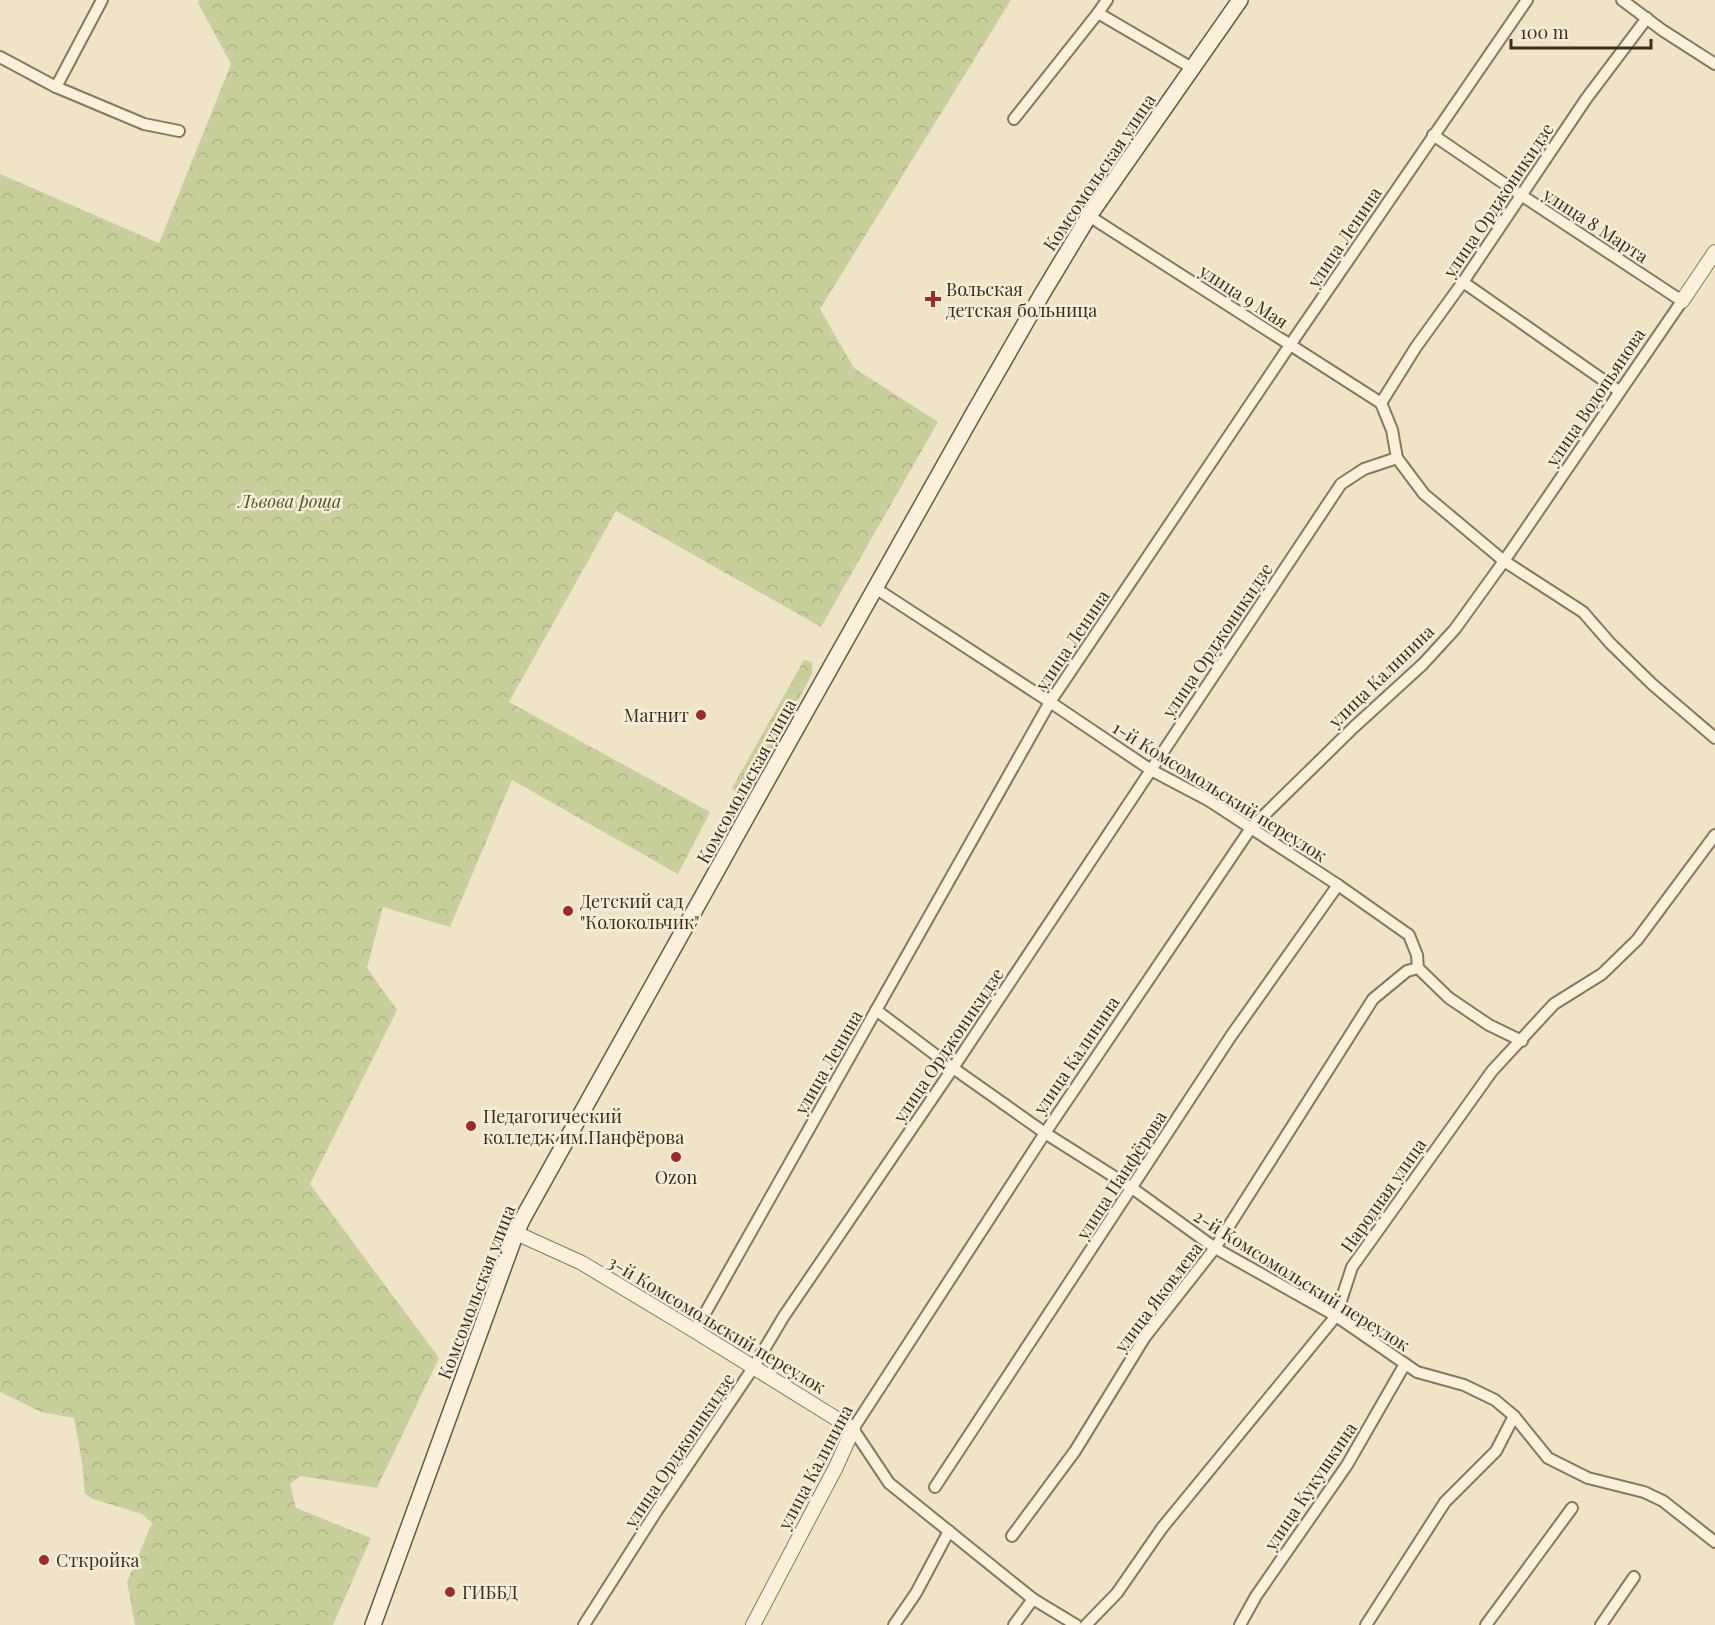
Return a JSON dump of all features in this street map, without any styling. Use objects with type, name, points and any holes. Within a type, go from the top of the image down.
[{"type":"main road","name":"Комсомольская улица","points":[[373,1625],[516,1233],[978,405],[1089,216],[1240,0]]},
{"type":"street","points":[[56,87],[102,0]]},
{"type":"street","points":[[1014,119],[1107,0]]},
{"type":"street","name":"улица Ленина","points":[[695,1331],[1050,702],[1290,345],[1527,0]]},
{"type":"street","points":[[1622,0],[1662,30],[1715,64]]},
{"type":"street","points":[[1098,13],[1192,68]]},
{"type":"street","name":"улица Орджоникидзе","points":[[1381,403],[1416,347],[1587,99],[1647,18]]},
{"type":"street","points":[[0,57],[56,87],[144,124],[179,131]]},
{"type":"street","name":"улица 8 Марта","points":[[1433,135],[1682,301]]},
{"type":"street","name":"улица 9 Мая","points":[[1089,216],[1381,403]]},
{"type":"street","name":"улица Водопьянова","points":[[1504,561],[1715,252]]},
{"type":"street","points":[[1463,282],[1620,391]]},
{"type":"street","points":[[1381,403],[1392,430],[1397,458],[1424,494],[1504,561],[1582,612],[1652,684],[1715,738]]},
{"type":"street","name":"улица Орджоникидзе","points":[[584,1625],[656,1512],[753,1368],[784,1316],[1341,484],[1364,469],[1397,458]]},
{"type":"street","name":"улица Калинина","points":[[753,1625],[836,1467],[853,1429],[1045,1133],[1251,828],[1354,727],[1423,664],[1455,629],[1504,561]]},
{"type":"street","name":"1-й Комсомольский переулок","points":[[875,588],[1151,770],[1208,800],[1338,885],[1409,935],[1417,955],[1418,968]]},
{"type":"street","name":"Народная улица","points":[[1086,1625],[1117,1593],[1162,1528],[1336,1316],[1352,1267],[1492,1071],[1554,1004],[1602,974],[1637,940],[1715,835]]},
{"type":"street","name":"улица Панфёрова","points":[[935,1487],[1232,1036],[1338,885]]},
{"type":"street","points":[[1418,968],[1457,1003],[1489,1025],[1522,1041]]},
{"type":"street","name":"улица Яковлева","points":[[1012,1536],[1075,1451],[1145,1336],[1215,1248],[1373,999],[1407,971],[1418,968]]},
{"type":"street","name":"2-й Комсомольский переулок","points":[[876,1011],[952,1068],[1045,1133],[1132,1188],[1215,1248],[1336,1316],[1417,1372],[1464,1385],[1495,1400],[1514,1416],[1548,1458],[1588,1478],[1644,1492],[1663,1501],[1715,1542]]},
{"type":"street","name":"3-й Комсомольский переулок","points":[[516,1233],[582,1263],[853,1429],[889,1483],[1033,1599],[1076,1625]]},
{"type":"street","name":"улица Кукушкина","points":[[1240,1625],[1262,1587],[1347,1465],[1405,1364]]},
{"type":"street","points":[[1365,1625],[1444,1502],[1496,1451],[1514,1416]]},
{"type":"street","points":[[1486,1625],[1572,1508]]},
{"type":"street","points":[[894,1625],[916,1593],[949,1531]]},
{"type":"street","points":[[1601,1625],[1634,1577]]},
{"type":"street","points":[[1014,1625],[1033,1599]]},
{"type":"green space","name":"Львова роща","points":[[199,0],[1011,0],[820,309],[854,368],[938,422],[821,627],[616,511],[509,702],[710,812],[678,874],[512,780],[450,927],[383,907],[367,968],[397,1010],[310,1184],[439,1358],[377,1488],[300,1476],[290,1484],[296,1508],[371,1538],[333,1625],[135,1625],[127,1582],[152,1523],[142,1514],[93,1499],[85,1494],[74,1418],[41,1412],[0,1392],[0,174],[159,243],[231,64],[198,3]]},
{"type":"green space","points":[[804,660],[812,662],[812,674],[748,795],[738,795],[732,788]]},
{"type":"place","name":"Вольская детская больница","points":[[933,299]]},
{"type":"place","name":"Магнит","points":[[701,715]]},
{"type":"place","name":"Детский сад \"Колокольчик\"","points":[[568,911]]},
{"type":"place","name":"Педагогический колледж им.Панфёрова","points":[[471,1126]]},
{"type":"place","name":"Ozon","points":[[676,1157]]},
{"type":"place","name":"Сткройка","points":[[44,1560]]},
{"type":"place","name":"ГИББД","points":[[450,1592]]}]
